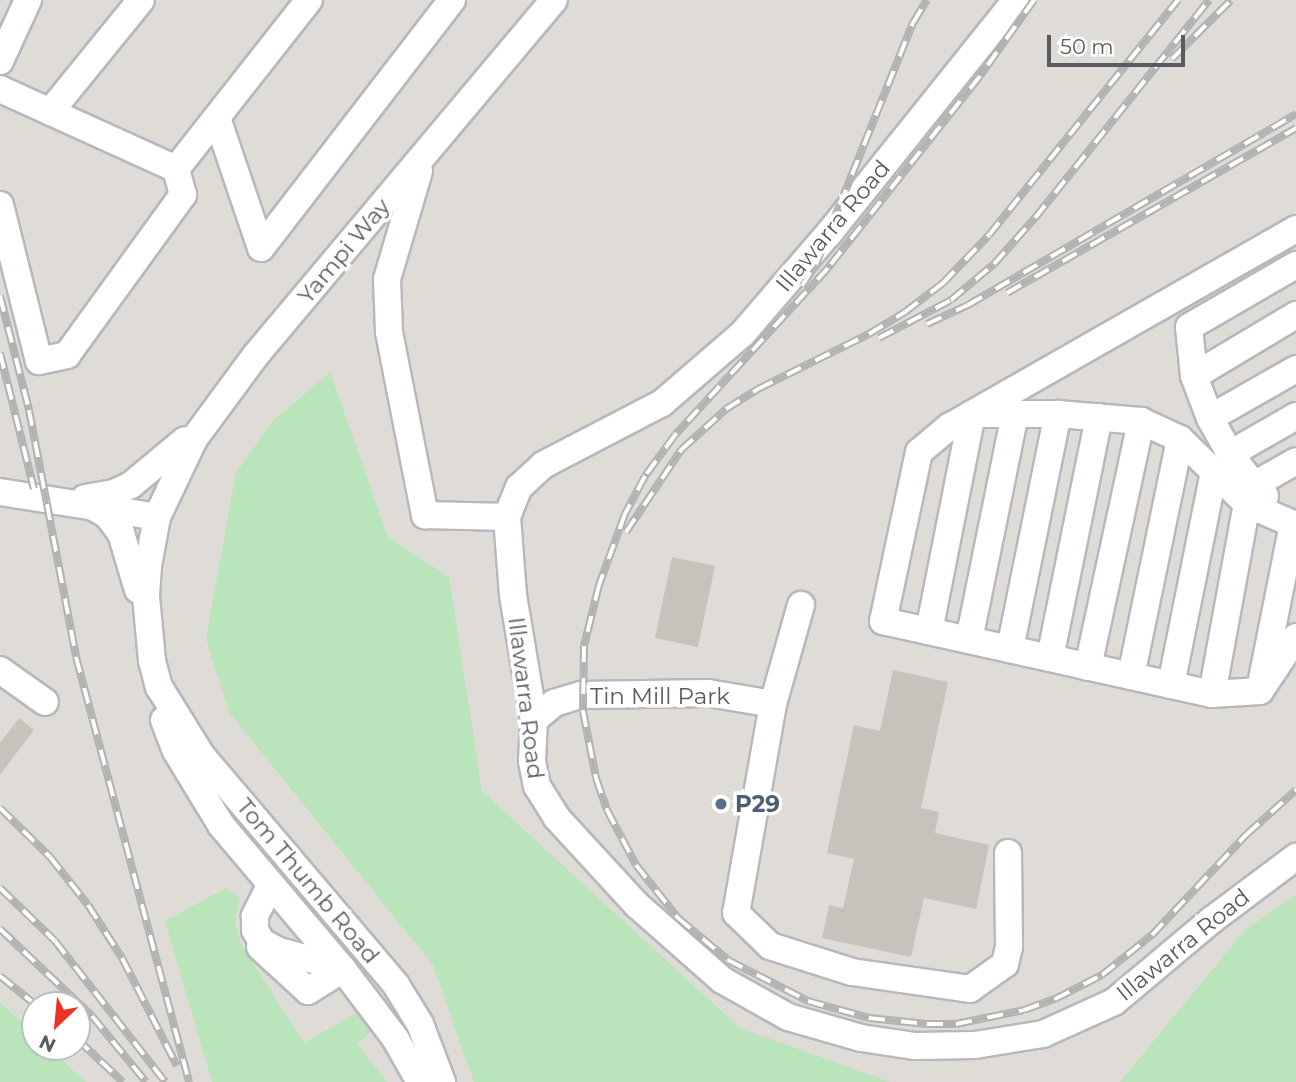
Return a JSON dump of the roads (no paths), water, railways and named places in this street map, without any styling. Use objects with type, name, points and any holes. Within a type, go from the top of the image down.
[{"type":"street","points":[[0,61],[27,0]]},
{"type":"street","points":[[50,112],[141,0]]},
{"type":"street","points":[[176,169],[309,0]]},
{"type":"street","points":[[217,118],[261,248],[452,0]]},
{"type":"street","name":"Yampi Way","points":[[157,517],[182,459],[256,355],[555,0]]},
{"type":"street","name":"Illawarra Road","points":[[1016,0],[829,233],[742,334],[662,403],[543,465],[519,487],[507,517],[513,595],[534,720],[532,761],[540,794],[636,905],[722,980],[754,1001],[788,1017],[861,1038],[915,1046],[975,1045],[1043,1034],[1114,1002],[1213,919],[1296,857]]},
{"type":"street","points":[[0,89],[176,169]]},
{"type":"street","points":[[422,159],[387,279],[389,332],[425,515],[507,517]]},
{"type":"street","points":[[0,205],[39,361],[67,355],[183,195],[176,169]]},
{"type":"street","points":[[1260,691],[1212,694],[883,621],[919,452],[950,426],[1296,229]]},
{"type":"street","points":[[1189,327],[1296,265]]},
{"type":"street","points":[[1171,685],[1222,463],[1210,418],[1194,376],[1189,292]]},
{"type":"street","points":[[1194,376],[1296,315]]},
{"type":"street","points":[[1210,418],[1296,369]]},
{"type":"street","points":[[972,414],[1058,414],[1141,421],[1222,463],[1251,495],[1295,524],[1260,691]]},
{"type":"street","points":[[929,631],[972,414]]},
{"type":"street","points":[[969,640],[1015,414]]},
{"type":"street","points":[[1010,649],[1058,414]]},
{"type":"street","points":[[1222,463],[1296,416]]},
{"type":"street","points":[[1050,658],[1099,417]]},
{"type":"street","points":[[78,502],[114,493],[131,485],[208,419]]},
{"type":"street","points":[[1088,667],[1141,421]]},
{"type":"street","points":[[1131,676],[1180,439]]},
{"type":"street","points":[[1212,694],[1251,495],[1296,461]]},
{"type":"street","points":[[0,492],[78,502],[157,517]]},
{"type":"street","points":[[78,502],[107,515],[121,533],[132,562],[148,629]]},
{"type":"street","name":"Tom Thumb Road","points":[[157,517],[146,582],[148,629],[166,726],[181,761],[220,825],[342,969],[395,1038],[420,1082]]},
{"type":"street","points":[[801,604],[774,704],[736,913],[770,946],[852,972],[970,989],[1005,964],[1009,947],[1008,853]]},
{"type":"street","points":[[1260,691],[1296,637]]},
{"type":"street","points":[[0,670],[45,702]]},
{"type":"street","name":"Tom Thumb Road","points":[[159,687],[202,756],[358,940],[409,1005],[428,1042],[442,1082]]},
{"type":"street","name":"Tin Mill Park","points":[[534,720],[554,703],[581,695],[708,693],[774,704]]},
{"type":"street","points":[[342,969],[272,949],[262,942],[254,924],[260,901],[270,886],[287,887],[308,898],[358,940]]},
{"type":"railway","points":[[802,286],[816,264],[913,23],[927,0]]},
{"type":"railway","points":[[1034,0],[980,76],[828,268],[675,435],[645,476],[625,514],[599,585],[584,646],[583,711],[596,778],[607,810],[636,865],[678,918],[728,960],[808,1001],[869,1018],[927,1024],[956,1024],[1024,1010],[1055,999],[1102,975],[1152,935],[1247,834],[1296,790]]},
{"type":"railway","points":[[626,532],[681,450],[726,409],[758,389],[869,334],[905,312],[943,283],[989,235],[1178,0]]},
{"type":"railway","points":[[879,338],[951,300],[994,264],[1035,218],[1209,0]]},
{"type":"railway","points":[[1172,59],[1231,0]]},
{"type":"railway","points":[[927,324],[968,305],[1296,114]]},
{"type":"railway","points":[[1007,293],[1296,128]]},
{"type":"railway","points":[[0,296],[29,410],[76,657],[189,1082]]},
{"type":"railway","points":[[0,353],[34,489]]},
{"type":"railway","points":[[0,808],[50,857],[88,905],[122,958],[177,1066]]},
{"type":"railway","points":[[0,888],[55,941],[165,1082]]},
{"type":"railway","points":[[0,929],[92,1016],[146,1082]]},
{"type":"railway","points":[[0,976],[21,993]]},
{"type":"railway","points":[[91,1052],[123,1082]]},
{"type":"place","name":"P29","points":[[721,804]]}]
